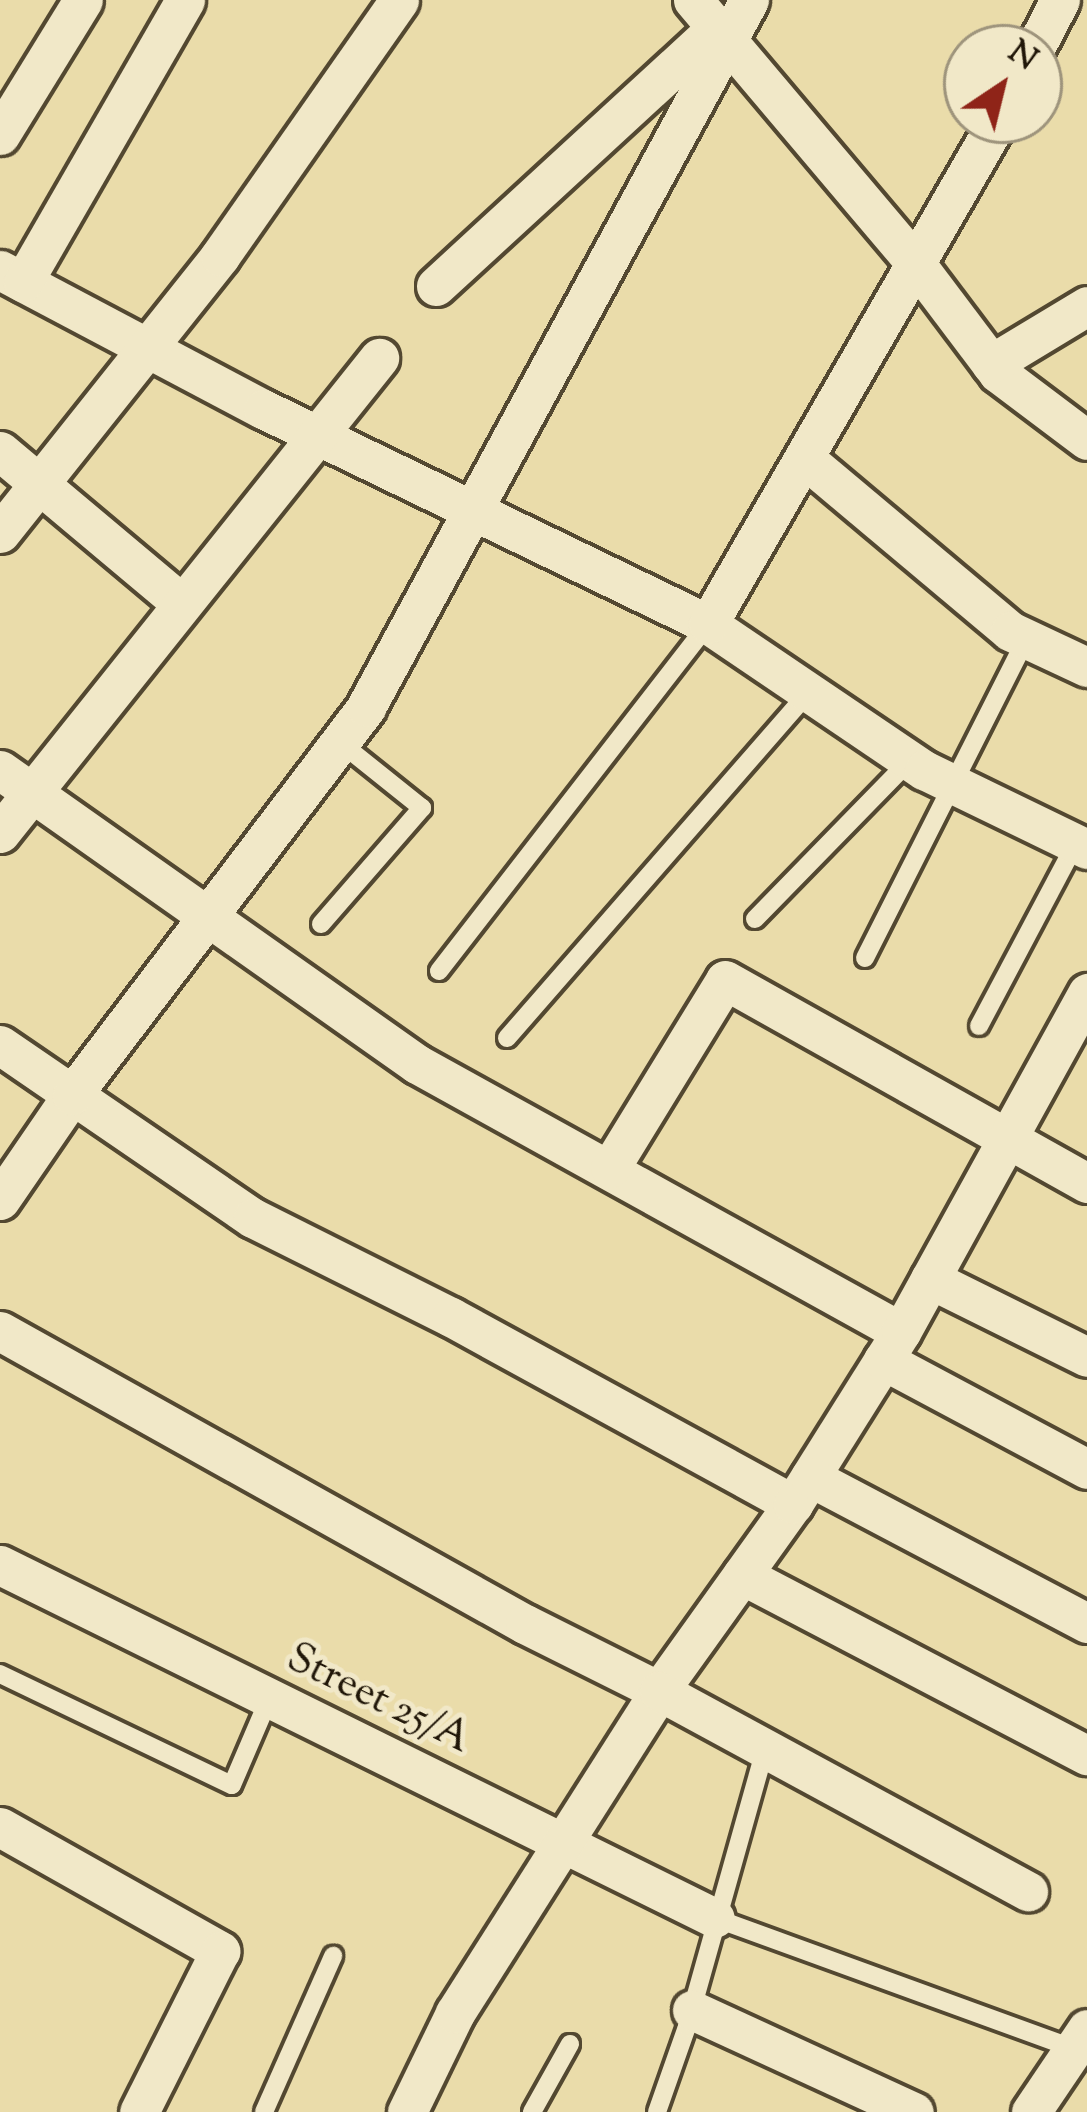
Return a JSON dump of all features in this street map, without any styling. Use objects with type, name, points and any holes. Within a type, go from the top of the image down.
[{"type":"street","points":[[0,135],[83,0]]},
{"type":"street","points":[[185,0],[12,276],[314,434],[708,624],[910,760],[1082,846]]},
{"type":"street","points":[[0,533],[220,256],[399,0]]},
{"type":"street","points":[[436,286],[711,23],[749,0]]},
{"type":"street","points":[[711,23],[916,264],[991,364],[1087,440]]},
{"type":"street","points":[[5,1181],[341,743],[474,511],[711,23]]},
{"type":"street","points":[[708,624],[984,144]]},
{"type":"street","points":[[991,364],[1087,306]]},
{"type":"street","points":[[0,833],[15,782],[181,604],[379,358]]},
{"type":"street","points":[[0,451],[181,604]]},
{"type":"street","points":[[804,458],[1026,639],[1087,667]]},
{"type":"street","points":[[15,782],[417,1064],[610,1168],[1087,1469]]},
{"type":"street","points":[[610,1168],[724,980],[1087,1183]]},
{"type":"street","points":[[407,2112],[455,2013],[658,1691],[801,1491],[892,1346],[1087,993]]},
{"type":"street","points":[[0,1045],[253,1218],[801,1491],[1087,1623]]},
{"type":"street","points":[[930,1279],[1087,1357]]},
{"type":"street","points":[[0,1330],[525,1624],[1028,1891]]},
{"type":"street","name":"Street 25/A","points":[[0,1565],[715,1918]]},
{"type":"street","points":[[742,1575],[1087,1755]]},
{"type":"street","points":[[0,1827],[220,1951],[139,2112]]},
{"type":"street","points":[[692,2010],[914,2112]]},
{"type":"street","points":[[1031,2112],[1083,2045]]},
{"type":"lane","points":[[439,971],[708,624]]},
{"type":"lane","points":[[865,958],[1026,639]]},
{"type":"lane","points":[[506,1038],[808,692]]},
{"type":"lane","points":[[321,923],[422,808],[341,743]]},
{"type":"lane","points":[[755,919],[910,760]]},
{"type":"lane","points":[[979,1026],[1082,846]]},
{"type":"lane","points":[[0,1674],[232,1785],[268,1701]]},
{"type":"lane","points":[[657,2112],[692,2010],[765,1749]]},
{"type":"lane","points":[[715,1918],[1083,2045]]},
{"type":"lane","points":[[264,2112],[333,1956]]},
{"type":"lane","points":[[532,2112],[571,2044]]}]
